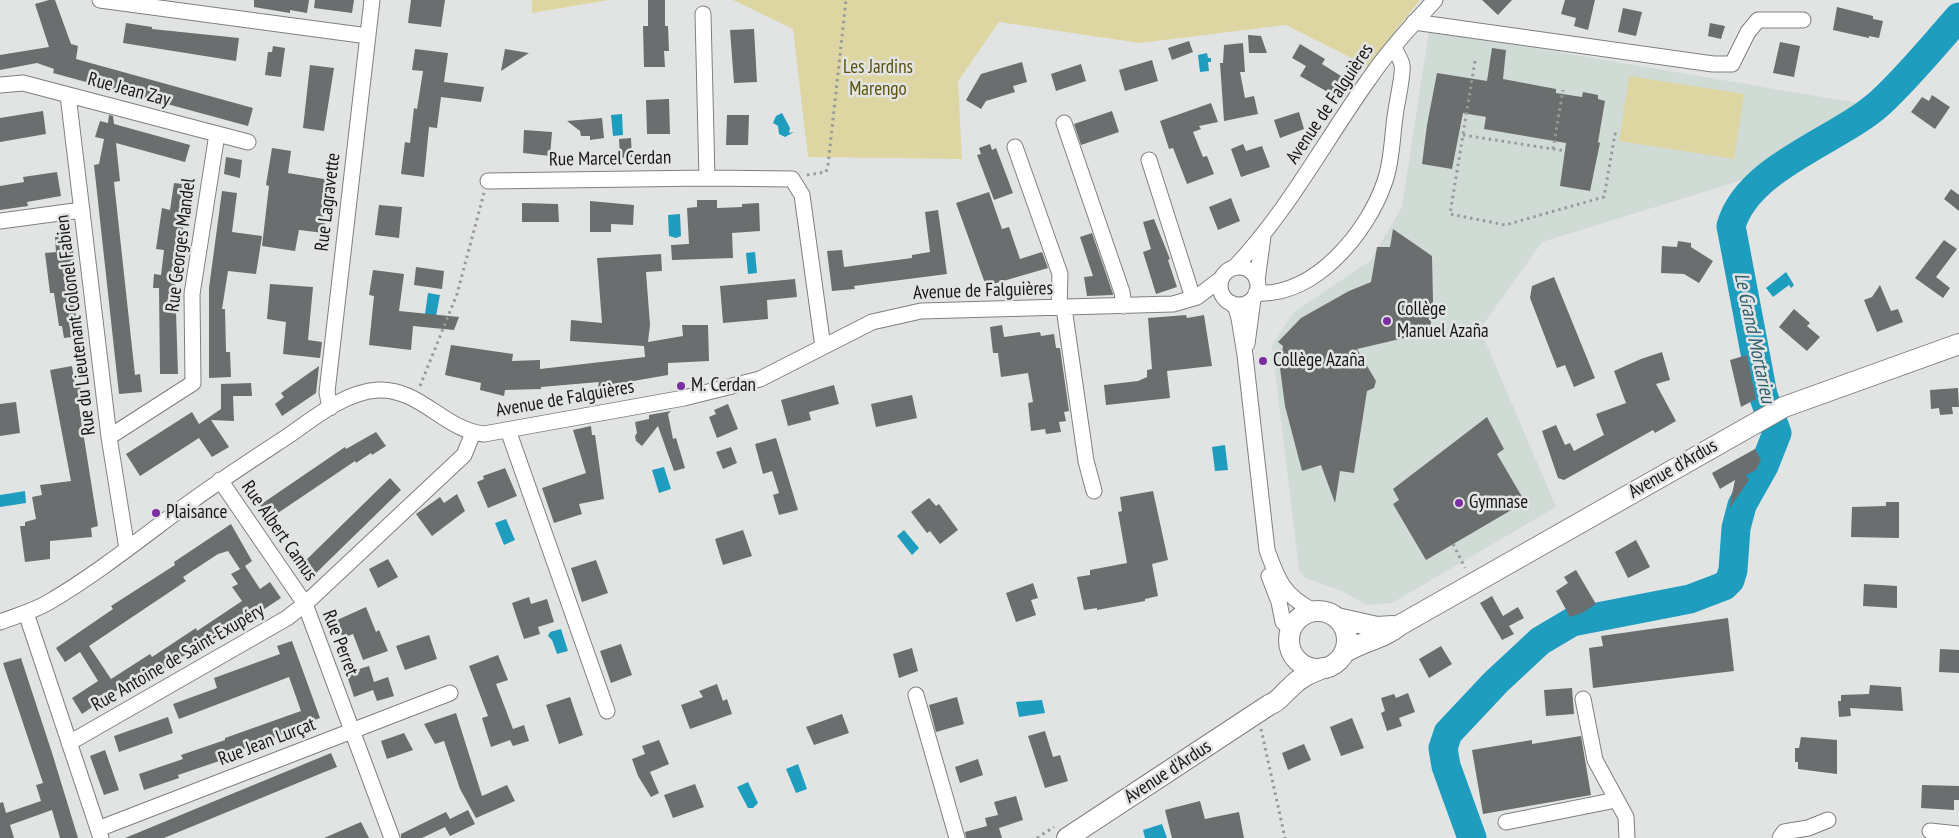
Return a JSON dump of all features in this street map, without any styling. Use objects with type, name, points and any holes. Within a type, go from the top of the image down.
[{"type":"main road","name":"Avenue d'Ardus","points":[[1344,653],[1366,640],[1390,633],[1400,625],[1784,407],[1959,344]]},
{"type":"main road","points":[[1314,611],[1324,612],[1337,618],[1346,634],[1344,653],[1339,660],[1323,668],[1306,666],[1299,661],[1291,638],[1300,617],[1314,611]]},
{"type":"main road","name":"Avenue d'Ardus","points":[[1337,618],[1377,627],[1400,625]]},
{"type":"main road","name":"Avenue d'Ardus","points":[[1269,705],[1272,696],[1284,681],[1291,638]]},
{"type":"main road","name":"Avenue d'Ardus","points":[[1067,838],[1269,705],[1278,702],[1289,688],[1304,676],[1323,668]]},
{"type":"street","points":[[100,0],[368,36]]},
{"type":"street","name":"Rue Lagravette","points":[[330,408],[327,392],[372,0]]},
{"type":"street","name":"Avenue de Falguières","points":[[1234,268],[1264,234],[1316,162],[1370,78],[1414,22],[1435,0]]},
{"type":"street","points":[[703,14],[707,178]]},
{"type":"street","points":[[1414,22],[1713,64],[1732,64],[1748,32],[1758,20],[1803,20]]},
{"type":"street","points":[[1256,291],[1269,294],[1284,290],[1315,275],[1347,248],[1374,208],[1386,179],[1402,65],[1394,48]]},
{"type":"street","name":"Rue Jean Zay","points":[[0,85],[23,82],[248,142]]},
{"type":"street","name":"Rue du Lieutenant Colonel Fabien","points":[[68,95],[109,437],[126,549]]},
{"type":"street","points":[[1064,123],[1122,292],[1124,306]]},
{"type":"street","name":"Rue Georges Mandel","points":[[109,437],[193,383],[192,294],[217,134]]},
{"type":"street","points":[[1015,147],[1060,274],[1061,308],[1086,461],[1094,491]]},
{"type":"street","points":[[1149,160],[1195,298]]},
{"type":"street","name":"Rue Marcel Cerdan","points":[[488,181],[707,178],[792,180]]},
{"type":"street","points":[[792,180],[802,195],[823,347]]},
{"type":"street","points":[[0,221],[82,210]]},
{"type":"street","name":"Avenue de Falguières","points":[[1245,355],[1264,234]]},
{"type":"street","points":[[1256,291],[1251,271],[1240,267],[1234,268],[1222,278],[1221,289],[1228,301],[1236,308],[1239,318],[1268,550],[1277,578],[1289,596],[1314,611]]},
{"type":"street","name":"Avenue de Falguières","points":[[0,622],[26,613],[48,602],[126,549],[220,480],[330,408],[363,392],[398,391],[415,399],[456,426],[473,433],[484,434],[684,398],[729,387],[760,378],[872,322],[921,311],[1174,304],[1195,298],[1222,278]]},
{"type":"street","points":[[1228,301],[1242,305],[1256,291]]},
{"type":"street","name":"Avenue de Falguières","points":[[1195,298],[1228,301]]},
{"type":"street","points":[[508,430],[607,711]]},
{"type":"street","name":"Rue Perret","points":[[392,838],[304,604],[464,455],[473,433]]},
{"type":"street","name":"Rue Albert Camus","points":[[220,480],[304,604]]},
{"type":"street","points":[[1268,550],[1266,561],[1270,585],[1279,602],[1283,622],[1291,638]]},
{"type":"street","name":"Rue Antoine de Saint-Exupéry","points":[[69,743],[287,618],[304,604]]},
{"type":"street","points":[[26,613],[99,834]]},
{"type":"street","name":"Rue Jean Lurçat","points":[[99,834],[450,693]]},
{"type":"street","points":[[916,695],[957,838]]},
{"type":"street","points":[[1583,699],[1595,760],[1626,817],[1627,838]]},
{"type":"street","points":[[1506,822],[1616,800]]},
{"type":"street","points":[[1780,838],[1784,832],[1808,828],[1828,820]]},
{"type":"street","points":[[1930,832],[1959,834]]},
{"type":"path","points":[[792,180],[826,172],[846,0]]},
{"type":"path","points":[[1475,61],[1450,214],[1505,225],[1604,197],[1615,134],[1620,135]]},
{"type":"path","points":[[1553,150],[1562,90]]},
{"type":"path","points":[[1463,136],[1566,152]]},
{"type":"path","points":[[415,399],[457,294],[488,181]]},
{"type":"path","points":[[1453,544],[1465,568]]},
{"type":"path","points":[[1261,728],[1286,838]]},
{"type":"shaded area","name":"Collège Manuel Azaña","points":[[1429,30],[1863,104],[1794,150],[1736,182],[1542,242],[1480,329],[1556,507],[1392,603],[1367,605],[1342,591],[1305,578],[1299,570],[1272,345],[1294,312],[1370,261],[1402,207]]},
{"type":"green space","points":[[532,0],[609,0],[532,13]]},
{"type":"green space","name":"Les Jardins Marengo","points":[[733,0],[1420,0],[1367,66],[1286,25],[1140,43],[999,22],[958,81],[962,159],[808,157],[793,29]]},
{"type":"green space","points":[[1629,76],[1744,94],[1734,159],[1619,141]]},
{"type":"water","points":[[1207,53],[1208,58],[1211,58],[1211,62],[1208,62],[1209,71],[1200,72],[1198,55]]},
{"type":"water","points":[[782,113],[790,128],[789,133],[794,132],[785,137],[779,134],[778,126],[773,123],[776,116]]},
{"type":"water","points":[[622,114],[623,135],[613,136],[611,115]]},
{"type":"water","points":[[680,214],[681,236],[676,238],[669,236],[668,215]]},
{"type":"water","points":[[755,252],[757,273],[748,274],[746,253]]},
{"type":"water","points":[[1786,272],[1794,285],[1791,288],[1789,285],[1773,297],[1766,288]]},
{"type":"water","points":[[428,293],[440,295],[436,316],[425,314]]},
{"type":"water","points":[[1225,445],[1228,470],[1215,471],[1212,447]]},
{"type":"water","points":[[664,467],[671,489],[659,493],[652,470]]},
{"type":"water","points":[[25,491],[26,503],[0,507],[0,495]]},
{"type":"water","points":[[506,519],[515,540],[504,545],[495,523]]},
{"type":"water","points":[[904,530],[919,548],[912,555],[897,536]]},
{"type":"water","points":[[561,629],[568,651],[557,654],[552,640],[548,636],[550,632]]},
{"type":"water","points":[[1042,700],[1045,713],[1019,717],[1016,702]]},
{"type":"water","points":[[798,764],[807,789],[796,793],[786,769]]},
{"type":"water","points":[[748,782],[758,803],[753,808],[748,808],[737,787]]},
{"type":"water","points":[[1162,824],[1167,838],[1145,838],[1143,830]]},
{"type":"building","points":[[55,0],[71,44],[78,46],[76,59],[253,108],[248,126],[53,73],[54,69],[37,63],[0,70],[0,55],[49,47],[35,4]]},
{"type":"building","points":[[254,0],[309,0],[307,13],[290,10],[290,13],[254,7]]},
{"type":"building","points":[[315,0],[354,0],[352,13],[314,8]]},
{"type":"building","points":[[411,0],[445,0],[441,27],[408,23]]},
{"type":"building","points":[[648,0],[665,0],[665,26],[668,26],[669,51],[664,51],[665,67],[644,67],[643,26],[648,26]]},
{"type":"building","points":[[1482,0],[1512,0],[1498,15]]},
{"type":"building","points":[[1565,0],[1595,0],[1588,30],[1574,26],[1576,18],[1561,14]]},
{"type":"building","points":[[1837,7],[1873,16],[1873,19],[1883,21],[1879,38],[1869,36],[1869,38],[1833,30]]},
{"type":"building","points":[[1623,8],[1642,12],[1636,36],[1618,32]]},
{"type":"building","points":[[126,23],[152,27],[152,29],[239,38],[236,61],[123,43]]},
{"type":"building","points":[[1710,23],[1725,26],[1721,39],[1708,36]]},
{"type":"building","points":[[754,29],[757,82],[734,83],[730,30]]},
{"type":"building","points":[[1248,35],[1261,36],[1267,53],[1249,53]]},
{"type":"building","points":[[1189,41],[1193,52],[1172,60],[1168,48]]},
{"type":"building","points":[[1780,42],[1800,46],[1794,77],[1773,73]]},
{"type":"building","points":[[1243,43],[1245,72],[1240,72],[1245,98],[1254,96],[1258,114],[1224,121],[1220,63],[1223,63],[1224,45]]},
{"type":"building","points":[[1300,44],[1325,59],[1322,64],[1341,76],[1331,94],[1300,76],[1306,66],[1292,58]]},
{"type":"building","points":[[273,46],[285,48],[281,77],[265,75],[268,52],[272,52]]},
{"type":"building","points":[[1492,48],[1506,50],[1503,79],[1556,89],[1556,93],[1582,97],[1583,92],[1598,95],[1598,99],[1605,101],[1598,142],[1600,143],[1590,191],[1560,186],[1566,143],[1484,129],[1486,117],[1463,113],[1452,169],[1422,164],[1437,73],[1487,81]]},
{"type":"building","points":[[415,49],[448,53],[444,82],[484,87],[481,102],[441,97],[437,128],[429,127],[424,177],[401,174],[405,142],[410,143],[414,108],[417,109],[423,71],[412,70]]},
{"type":"building","points":[[505,49],[529,53],[501,71]]},
{"type":"building","points":[[1152,60],[1158,81],[1125,91],[1119,70]]},
{"type":"building","points":[[1022,62],[1027,82],[1013,86],[1015,92],[986,101],[981,109],[966,100],[981,74]]},
{"type":"building","points":[[1081,64],[1086,81],[1056,91],[1051,74]]},
{"type":"building","points":[[310,65],[334,68],[324,131],[303,128]]},
{"type":"building","points":[[1932,95],[1950,107],[1935,129],[1911,112],[1922,97],[1929,101]]},
{"type":"building","points":[[669,99],[670,134],[647,134],[646,100]]},
{"type":"building","points":[[1211,103],[1218,122],[1199,126],[1201,129],[1193,132],[1203,157],[1207,156],[1214,174],[1187,184],[1173,148],[1169,149],[1160,121]]},
{"type":"building","points":[[43,111],[46,134],[0,142],[0,118]]},
{"type":"building","points":[[1112,111],[1119,132],[1081,145],[1074,124]]},
{"type":"building","points":[[1299,112],[1304,129],[1280,138],[1274,120]]},
{"type":"building","points":[[109,115],[113,116],[114,124],[190,145],[185,162],[116,143],[120,181],[114,182],[135,375],[140,374],[142,392],[119,394],[94,165],[99,164],[104,139],[95,137],[100,121],[108,123]]},
{"type":"building","points":[[727,115],[749,115],[748,145],[726,145]]},
{"type":"building","points":[[602,118],[604,138],[590,140],[590,136],[581,136],[580,131],[567,121]]},
{"type":"building","points":[[524,130],[552,132],[550,156],[523,153]]},
{"type":"building","points":[[631,138],[632,157],[620,158],[619,139]]},
{"type":"building","points":[[990,144],[992,150],[996,148],[1013,193],[994,200],[977,155],[981,154],[979,148]]},
{"type":"building","points":[[1243,144],[1246,151],[1262,146],[1270,167],[1241,177],[1231,149]]},
{"type":"building","points":[[272,148],[291,151],[288,173],[330,180],[323,217],[326,217],[324,233],[299,230],[295,251],[262,246],[269,186],[266,185]]},
{"type":"building","points":[[226,157],[242,160],[240,178],[224,174]]},
{"type":"building","points":[[57,172],[61,196],[27,202],[28,206],[0,210],[0,186],[24,182],[23,177]]},
{"type":"building","points":[[174,183],[190,185],[175,280],[178,374],[160,374],[159,288],[153,288],[154,274],[161,275],[164,250],[156,249],[162,208],[170,210]]},
{"type":"building","points":[[1951,189],[1959,195],[1959,211],[1944,199]]},
{"type":"building","points":[[222,191],[237,193],[232,232],[262,236],[256,274],[228,271],[222,309],[225,309],[226,352],[230,352],[231,377],[209,378],[209,288]]},
{"type":"building","points":[[989,192],[1002,229],[1009,227],[1020,259],[1042,252],[1048,268],[986,286],[956,203]]},
{"type":"building","points":[[1231,198],[1240,221],[1218,230],[1209,207]]},
{"type":"building","points":[[697,200],[717,200],[717,208],[742,207],[742,204],[759,203],[760,231],[732,233],[733,258],[672,260],[671,245],[689,244],[687,208],[697,207]]},
{"type":"building","points":[[590,201],[634,205],[633,225],[611,224],[611,232],[590,232]]},
{"type":"building","points":[[522,203],[558,204],[559,222],[522,222]]},
{"type":"building","points":[[379,205],[402,207],[399,238],[375,235]]},
{"type":"building","points":[[938,210],[947,274],[854,286],[855,289],[832,291],[827,251],[842,250],[844,267],[912,258],[912,255],[930,252],[925,212]]},
{"type":"building","points":[[1154,219],[1170,259],[1168,260],[1177,287],[1156,294],[1143,252],[1151,249],[1143,222]]},
{"type":"building","points":[[71,222],[75,273],[68,274],[80,336],[64,338],[62,326],[59,326],[54,293],[50,293],[45,253],[56,252],[55,237],[58,237],[57,231],[60,231],[59,223]]},
{"type":"building","points":[[1393,229],[1432,256],[1433,300],[1430,332],[1357,349],[1376,381],[1374,388],[1367,391],[1354,473],[1340,471],[1335,503],[1321,465],[1302,471],[1285,406],[1280,368],[1283,346],[1278,342],[1301,318],[1349,291],[1371,282],[1377,247],[1390,247]]},
{"type":"building","points":[[1092,233],[1113,295],[1087,296],[1084,277],[1093,276],[1080,237]]},
{"type":"building","points":[[1944,240],[1957,249],[1936,277],[1950,288],[1943,298],[1915,278]]},
{"type":"building","points":[[1678,241],[1691,243],[1691,247],[1713,261],[1699,283],[1684,274],[1661,273],[1662,246],[1677,247]]},
{"type":"building","points":[[661,254],[662,271],[646,272],[650,325],[648,342],[683,336],[682,325],[708,325],[709,361],[668,363],[668,375],[598,387],[599,382],[541,387],[541,389],[505,390],[504,396],[480,390],[481,383],[445,375],[451,345],[513,354],[512,361],[540,360],[540,369],[645,357],[644,346],[570,341],[571,320],[602,323],[597,258]]},
{"type":"building","points":[[416,267],[444,271],[442,289],[414,285]]},
{"type":"building","points":[[373,270],[404,274],[399,311],[459,317],[454,330],[413,326],[411,350],[369,345],[374,296],[369,295]]},
{"type":"building","points":[[1554,277],[1595,378],[1574,387],[1565,365],[1557,368],[1530,298],[1532,286]]},
{"type":"building","points":[[795,279],[797,297],[767,300],[768,319],[723,323],[720,286]]},
{"type":"building","points":[[270,284],[313,287],[308,340],[322,342],[320,358],[283,354],[286,322],[267,319]]},
{"type":"building","points":[[1880,285],[1891,311],[1898,309],[1903,322],[1877,332],[1864,300],[1872,297]]},
{"type":"building","points":[[1794,309],[1810,323],[1807,326],[1820,337],[1807,351],[1779,327]]},
{"type":"building","points":[[1186,315],[1187,318],[1204,315],[1212,366],[1167,371],[1170,398],[1106,405],[1104,385],[1138,381],[1147,377],[1147,370],[1152,369],[1148,318]]},
{"type":"building","points":[[1002,325],[1004,337],[1040,332],[1041,336],[1054,334],[1056,348],[1060,348],[1069,411],[1064,412],[1066,421],[1059,422],[1061,432],[1046,434],[1045,429],[1031,431],[1028,403],[1033,402],[1028,373],[1001,377],[998,353],[993,353],[990,327]]},
{"type":"building","points":[[1662,352],[1670,380],[1656,384],[1676,421],[1655,433],[1653,430],[1564,480],[1558,478],[1542,431],[1556,425],[1565,445],[1570,443],[1574,451],[1604,435],[1596,414],[1626,403],[1614,371]]},
{"type":"building","points":[[1747,355],[1756,399],[1741,407],[1730,360]]},
{"type":"building","points":[[72,366],[75,385],[80,384],[82,400],[78,400],[98,526],[91,528],[92,537],[50,541],[50,559],[25,562],[20,526],[25,526],[25,522],[36,519],[32,497],[42,495],[40,485],[71,481],[50,370]]},
{"type":"building","points":[[319,366],[316,393],[282,416],[275,404],[284,397],[281,393]]},
{"type":"building","points":[[251,383],[252,396],[233,396],[234,421],[211,420],[229,447],[212,457],[199,438],[140,476],[126,454],[192,412],[199,424],[221,409],[221,384]]},
{"type":"building","points":[[834,385],[839,404],[809,412],[811,420],[788,426],[781,400]]},
{"type":"building","points":[[1958,388],[1959,407],[1952,407],[1953,414],[1940,415],[1939,408],[1931,409],[1930,390]]},
{"type":"building","points":[[912,395],[917,418],[876,427],[871,404]]},
{"type":"building","points":[[16,402],[20,433],[0,436],[0,404]]},
{"type":"building","points":[[728,404],[738,429],[717,438],[709,417],[716,414],[714,410]]},
{"type":"building","points":[[671,411],[668,414],[673,439],[676,438],[685,468],[674,471],[658,426],[642,446],[636,441],[635,436],[637,433],[635,422],[649,419],[649,415]]},
{"type":"building","name":"Gymnase","points":[[1487,417],[1504,449],[1497,454],[1525,502],[1426,560],[1393,504],[1399,500],[1393,489]]},
{"type":"building","points":[[591,426],[592,435],[595,435],[604,499],[579,504],[582,514],[554,523],[542,488],[586,473],[573,430]]},
{"type":"building","points":[[376,432],[386,446],[356,463],[355,461],[269,519],[260,505],[345,447],[346,449]]},
{"type":"building","points":[[776,438],[798,510],[779,515],[773,495],[779,493],[772,471],[763,474],[755,444]]},
{"type":"building","points":[[731,447],[737,463],[723,469],[716,452]]},
{"type":"building","points":[[1755,449],[1761,460],[1756,470],[1746,475],[1749,480],[1729,509],[1735,480],[1720,489],[1712,473]]},
{"type":"building","points":[[505,468],[517,496],[488,508],[477,482],[484,479],[483,476]]},
{"type":"building","points":[[390,478],[401,490],[312,577],[301,565]]},
{"type":"building","points":[[1153,491],[1168,560],[1152,564],[1158,596],[1145,599],[1145,601],[1097,610],[1097,608],[1084,610],[1077,577],[1090,575],[1090,570],[1127,563],[1118,512],[1122,511],[1120,497]]},
{"type":"building","points":[[457,494],[465,511],[432,536],[416,514],[440,497],[444,503]]},
{"type":"building","points":[[929,498],[936,506],[939,504],[958,530],[940,544],[930,531],[927,533],[911,512]]},
{"type":"building","points":[[1886,502],[1899,502],[1899,538],[1851,537],[1852,507],[1886,506]]},
{"type":"building","points":[[231,524],[252,561],[245,566],[260,589],[270,582],[281,598],[219,639],[217,635],[128,691],[125,685],[82,714],[72,698],[98,681],[80,652],[65,662],[56,648],[113,609],[111,606],[175,565],[174,562]],"holes":[[[228,551],[240,569],[244,567],[231,574],[238,584],[232,587],[242,601],[197,631],[196,628],[152,657],[150,654],[111,679],[89,646],[186,581],[183,577],[218,554]]]},
{"type":"building","points":[[743,530],[752,556],[723,565],[715,539]]},
{"type":"building","points":[[1636,540],[1650,567],[1628,578],[1615,552]]},
{"type":"building","points":[[388,559],[398,577],[378,588],[369,569]]},
{"type":"building","points":[[596,560],[608,593],[582,602],[571,568]]},
{"type":"building","points":[[1576,570],[1596,604],[1582,613],[1570,617],[1556,591],[1568,583],[1564,577]]},
{"type":"building","points":[[1033,583],[1038,598],[1031,600],[1036,615],[1016,622],[1006,593]]},
{"type":"building","points":[[1864,584],[1897,586],[1897,608],[1863,606]]},
{"type":"building","points":[[1492,596],[1503,616],[1518,607],[1524,618],[1509,626],[1514,634],[1502,640],[1480,603]]},
{"type":"building","points":[[529,597],[531,604],[547,599],[554,622],[538,627],[540,634],[524,639],[512,603]]},
{"type":"building","points":[[366,607],[376,632],[379,630],[388,651],[363,660],[353,634],[343,638],[335,621]]},
{"type":"building","points":[[1728,618],[1734,671],[1593,688],[1589,648],[1603,646],[1601,636]]},
{"type":"building","points":[[429,635],[437,659],[405,670],[396,646]]},
{"type":"building","points":[[292,641],[320,718],[283,731],[284,734],[230,754],[231,757],[178,775],[179,778],[144,790],[139,774],[183,759],[181,755],[301,711],[289,677],[179,719],[173,704],[217,688],[214,678],[280,654],[277,646]]},
{"type":"building","points":[[621,644],[632,675],[611,683],[600,651]]},
{"type":"building","points":[[1441,646],[1452,664],[1429,678],[1419,659]]},
{"type":"building","points":[[912,648],[918,671],[899,678],[893,654]]},
{"type":"building","points":[[1940,649],[1959,650],[1959,673],[1939,672]]},
{"type":"building","points":[[498,655],[508,680],[496,684],[513,729],[524,725],[529,741],[513,746],[510,740],[491,747],[482,718],[488,716],[469,666]]},
{"type":"building","points":[[21,658],[78,838],[60,838],[52,810],[10,825],[14,838],[0,838],[0,803],[3,802],[6,813],[41,801],[36,785],[43,783],[3,663]]},
{"type":"building","points":[[369,666],[374,682],[388,677],[394,696],[377,701],[373,690],[354,697],[346,673]]},
{"type":"building","points":[[717,684],[723,701],[727,699],[732,714],[690,729],[681,705],[703,697],[699,691]]},
{"type":"building","points":[[1870,685],[1901,687],[1903,711],[1850,708],[1851,716],[1839,717],[1838,701],[1841,701],[1841,695],[1869,694]]},
{"type":"building","points":[[1572,688],[1574,714],[1546,716],[1544,690]]},
{"type":"building","points":[[1408,693],[1415,712],[1399,718],[1402,726],[1387,731],[1381,713],[1385,711],[1381,698],[1394,694],[1396,698]]},
{"type":"building","points":[[570,697],[583,735],[559,744],[546,705]]},
{"type":"building","points":[[957,697],[964,724],[936,732],[929,705]]},
{"type":"building","points":[[456,713],[482,796],[507,785],[515,801],[476,818],[460,789],[444,741],[435,744],[424,724]]},
{"type":"building","points":[[842,714],[849,733],[814,745],[806,727]]},
{"type":"building","points":[[168,717],[173,733],[119,752],[114,736]]},
{"type":"building","points":[[1352,718],[1364,748],[1341,756],[1330,727]]},
{"type":"building","points":[[1045,731],[1053,757],[1060,755],[1068,781],[1045,788],[1028,736]]},
{"type":"building","points":[[404,733],[413,750],[387,759],[381,741]]},
{"type":"building","points":[[1581,736],[1591,795],[1483,814],[1472,750],[1532,740],[1532,744]]},
{"type":"building","points":[[1801,737],[1837,740],[1837,774],[1798,769],[1798,762],[1795,762],[1795,748],[1799,748]]},
{"type":"building","points":[[659,740],[669,764],[650,772],[659,793],[651,797],[638,776],[632,759],[645,754],[642,746]]},
{"type":"building","points":[[1304,744],[1311,760],[1288,770],[1282,753]]},
{"type":"building","points":[[105,750],[119,790],[104,795],[90,756]]},
{"type":"building","points":[[331,753],[337,767],[164,838],[125,838]]},
{"type":"building","points":[[978,759],[983,775],[960,783],[955,767]]},
{"type":"building","points":[[695,784],[704,807],[673,818],[664,795]]},
{"type":"building","points":[[1922,785],[1959,786],[1959,800],[1954,800],[1954,810],[1921,808]]},
{"type":"building","points":[[1016,796],[1023,820],[999,828],[1002,838],[966,838],[965,832],[987,826],[985,818],[998,815],[994,802]]},
{"type":"building","points":[[1200,801],[1205,819],[1239,812],[1244,838],[1172,838],[1165,810]]},
{"type":"building","points":[[468,810],[475,824],[450,836],[445,827],[422,838],[401,838],[401,834],[446,812],[450,819]]},
{"type":"building","points":[[361,822],[369,838],[324,838]]},
{"type":"waterway","name":"Le Grand Mortarieu","points":[[1472,838],[1446,766],[1443,748],[1448,733],[1496,682],[1540,641],[1572,622],[1690,599],[1724,586],[1730,580],[1733,570],[1736,528],[1742,505],[1764,466],[1777,433],[1763,395],[1731,226],[1741,205],[1756,187],[1775,171],[1863,116],[1881,102],[1959,17]]},
{"type":"place","name":"Collège Manuel Azaña","points":[[1387,321]]},
{"type":"place","name":"Collège Azaña","points":[[1263,361]]},
{"type":"place","name":"M. Cerdan","points":[[681,386]]},
{"type":"place","name":"Gymnase","points":[[1459,503]]},
{"type":"place","name":"Plaisance","points":[[156,513]]}]
